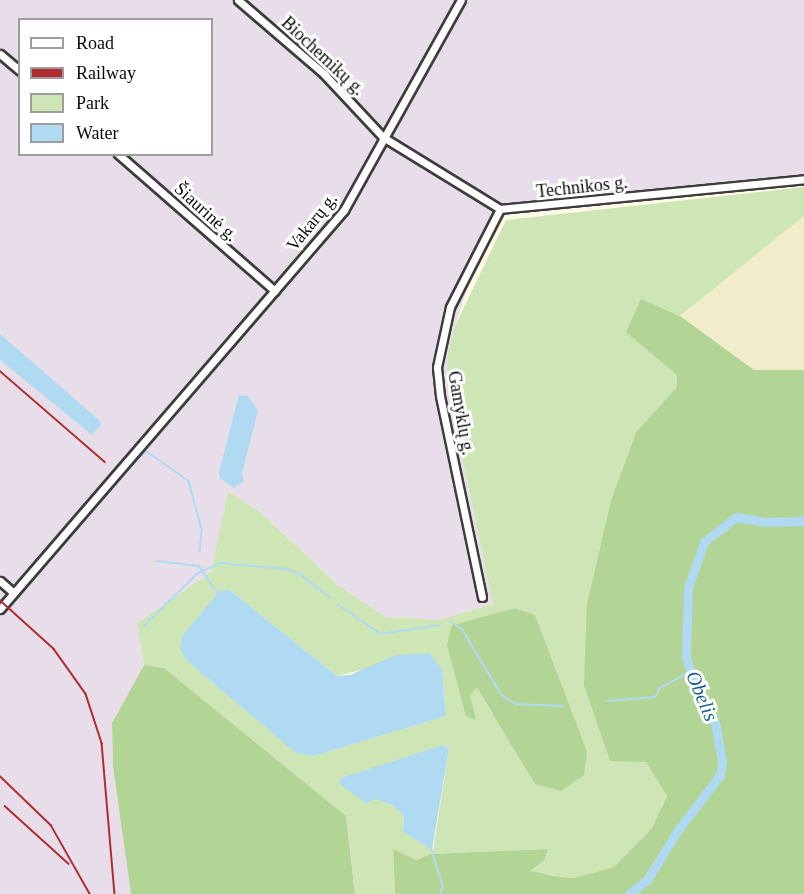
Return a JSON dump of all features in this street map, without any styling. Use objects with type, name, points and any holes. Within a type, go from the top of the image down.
[{"type":"street","name":"Biochemikų g.","points":[[238,0],[324,74],[384,137]]},
{"type":"street","name":"Vakarų g.","points":[[0,609],[344,210],[461,0]]},
{"type":"street","points":[[0,54],[18,69]]},
{"type":"street","points":[[384,137],[500,209]]},
{"type":"street","name":"Šiaurinė g.","points":[[120,156],[275,291]]},
{"type":"street","name":"Technikos g.","points":[[500,209],[804,179]]},
{"type":"street","name":"Gamyklų g.","points":[[482,597],[440,396],[437,367],[440,338],[450,308],[500,209]]},
{"type":"street","points":[[0,581],[14,593]]},
{"type":"shaded area","points":[[0,0],[804,0],[804,174],[500,204],[492,213],[455,326],[447,386],[493,604],[439,620],[386,617],[339,586],[260,512],[228,491],[211,572],[137,623],[144,665],[112,723],[113,767],[131,894],[0,894]]},
{"type":"shaded area","points":[[804,216],[804,370],[754,370],[680,316]]},
{"type":"green space","points":[[804,187],[804,216],[680,316],[641,299],[677,375],[677,387],[636,432],[611,500],[587,603],[646,762],[667,796],[652,828],[614,867],[574,878],[529,872],[547,849],[430,854],[417,860],[393,849],[395,894],[355,894],[346,816],[164,668],[144,665],[137,623],[211,572],[228,491],[260,512],[339,586],[386,617],[439,620],[493,604],[447,386],[448,355],[455,326],[506,220]],"holes":[[[230,590],[337,676],[369,668],[442,669],[446,716],[314,756],[296,752],[186,660]],[[515,608],[535,615],[541,634],[492,714],[477,688],[470,695],[475,720],[452,625]],[[443,745],[449,749],[433,850],[403,832],[404,816],[392,805],[341,779]]]},
{"type":"green space","points":[[641,299],[680,316],[754,370],[804,370],[804,894],[395,894],[393,849],[417,860],[430,854],[548,849],[544,860],[530,871],[574,878],[614,867],[652,828],[667,796],[646,762],[610,761],[584,685],[587,603],[611,500],[636,432],[677,387],[677,375],[626,332]]},
{"type":"green space","points":[[515,608],[535,615],[587,752],[584,775],[561,791],[535,784],[477,688],[470,695],[476,720],[466,716],[447,645],[452,625]]},
{"type":"green space","points":[[144,665],[164,668],[346,816],[355,894],[131,894],[113,767],[112,723]]},
{"type":"water","points":[[0,334],[99,420],[101,425],[92,435],[0,360]]},
{"type":"water","points":[[239,395],[248,396],[258,411],[242,473],[244,481],[234,488],[220,478],[219,472]]},
{"type":"water","points":[[230,590],[337,676],[350,675],[396,655],[429,653],[442,669],[446,716],[314,756],[296,753],[186,660],[180,649],[182,636],[220,591]]},
{"type":"water","points":[[443,745],[449,749],[432,850],[403,832],[404,816],[392,805],[376,799],[365,803],[339,783],[341,778]]},
{"type":"waterway","points":[[119,478],[146,451],[189,481],[202,530],[200,551]]},
{"type":"waterway","name":"Obelis","points":[[629,894],[647,880],[678,830],[720,775],[722,762],[715,723],[697,693],[686,656],[688,588],[704,542],[736,517],[764,522],[804,521]]},
{"type":"waterway","points":[[157,561],[199,566],[218,593]]},
{"type":"waterway","points":[[143,627],[197,574],[220,563],[286,569],[300,574],[331,598]]},
{"type":"waterway","points":[[338,604],[381,634],[439,625]]},
{"type":"waterway","points":[[451,622],[462,629],[502,695],[516,704],[563,706]]},
{"type":"waterway","points":[[607,701],[655,697],[660,688],[691,671]]},
{"type":"waterway","points":[[432,850],[443,887],[441,894]]},
{"type":"railway","points":[[0,371],[105,462]]},
{"type":"railway","points":[[0,600],[54,649],[86,694],[102,743],[115,894]]},
{"type":"railway","points":[[0,776],[51,825],[90,894]]},
{"type":"railway","points":[[5,806],[69,864]]}]
